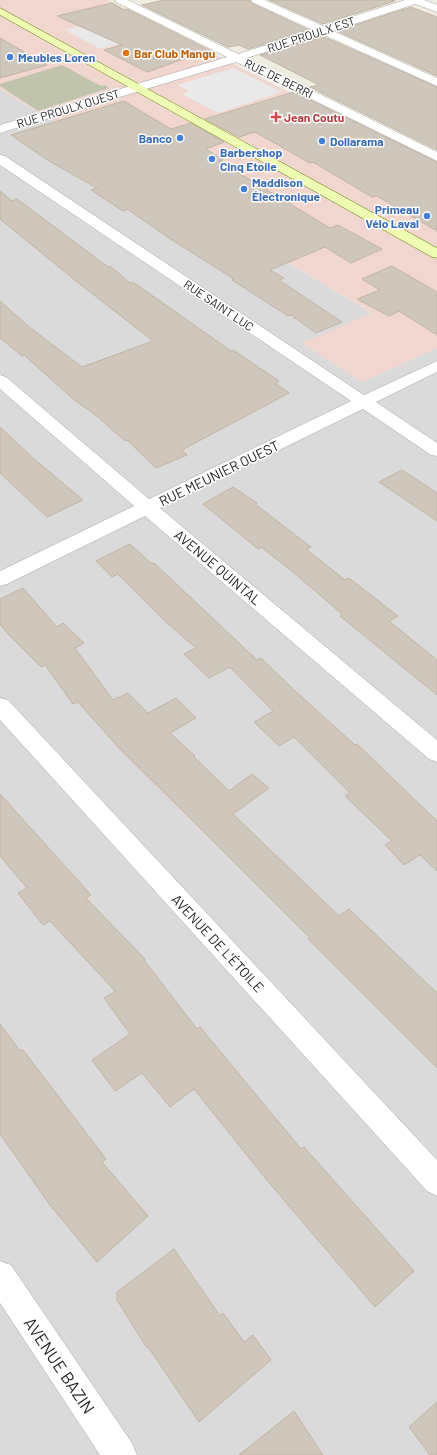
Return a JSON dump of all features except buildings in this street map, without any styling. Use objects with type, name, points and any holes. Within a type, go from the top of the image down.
[{"type":"main road","points":[[0,11],[136,88],[437,254]]},
{"type":"street","name":"RUE DE BERRI","points":[[120,0],[437,157]]},
{"type":"street","points":[[256,0],[437,82]]},
{"type":"street","name":"RUE PROULX EST","points":[[136,88],[237,58],[415,0]]},
{"type":"street","points":[[415,0],[437,9]]},
{"type":"street","name":"RUE PROULX OUEST","points":[[0,129],[136,88]]},
{"type":"street","name":"RUE SAINT LUC","points":[[0,158],[437,451]]},
{"type":"street","name":"RUE MEUNIER OUEST","points":[[0,579],[437,366]]},
{"type":"street","name":"AVENUE QUINTAL","points":[[0,380],[437,753]]},
{"type":"street","name":"AVENUE DE L'ÉTOILE","points":[[0,706],[437,1181]]},
{"type":"street","name":"AVENUE BAZIN","points":[[0,1276],[120,1455]]},
{"type":"shaded area","points":[[0,0],[108,0],[437,168],[437,348],[362,382],[302,343],[372,313],[0,89]]},
{"type":"shaded area","points":[[128,13],[143,37],[100,49],[65,30]]},
{"type":"shaded area","points":[[62,65],[101,86],[105,85],[109,88],[38,111],[0,86],[0,84]]},
{"type":"shaded area","points":[[234,68],[282,92],[218,113],[182,94],[189,91],[177,85]]},
{"type":"shaded area","points":[[0,89],[373,314],[302,343],[362,382],[437,348],[437,1455],[0,1455]]},
{"type":"place","name":"Bar Club Mangu","points":[[126,53]]},
{"type":"place","name":"Meubles Loren","points":[[10,57]]},
{"type":"place","name":"Jean Coutu","points":[[276,117]]},
{"type":"place","name":"Banco","points":[[180,138]]},
{"type":"place","name":"Dollarama","points":[[322,141]]},
{"type":"place","name":"Barbershop Cinq Etoile","points":[[212,159]]},
{"type":"place","name":"Maddison Électronique","points":[[244,189]]},
{"type":"place","name":"Primeau Vélo Laval","points":[[427,216]]}]
